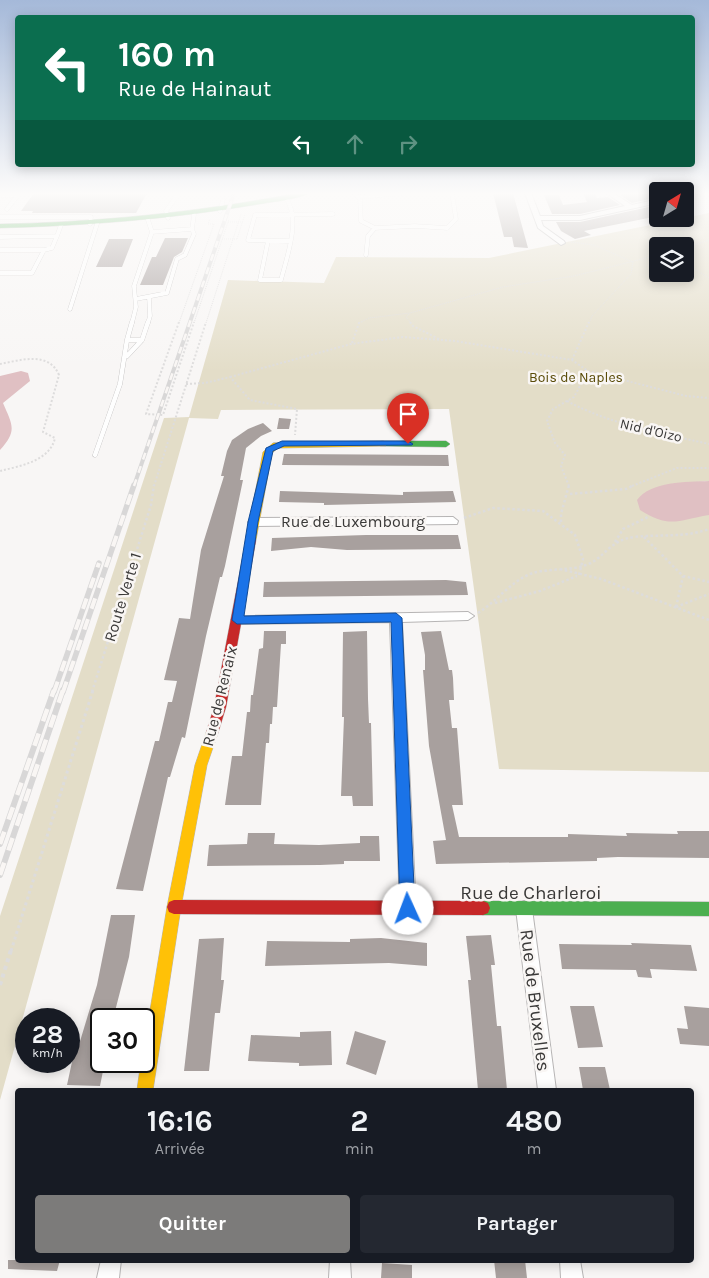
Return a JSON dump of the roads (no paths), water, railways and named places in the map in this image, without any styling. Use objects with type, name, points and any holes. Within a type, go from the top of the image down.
[{"type":"street","name":"Rue de Renaix","points":[[145,1088],[174,907],[201,764],[220,707],[267,454],[276,445],[446,444]]},
{"type":"street","name":"Rue de Luxembourg","points":[[253,522],[454,521]]},
{"type":"street","points":[[237,620],[468,616]]},
{"type":"street","points":[[396,618],[408,909]]},
{"type":"street","name":"Rue de Charleroi","points":[[174,907],[709,910]]},
{"type":"street","name":"Rue de Bruxelles","points":[[524,909],[547,1088]]},
{"type":"street","points":[[108,1278],[110,1263]]},
{"type":"street","points":[[340,1263],[340,1278]]},
{"type":"street","points":[[570,1263],[572,1278]]},
{"type":"lane","points":[[0,273],[32,273],[43,253]]},
{"type":"lane","points":[[70,309],[85,253]]},
{"type":"lane","points":[[95,455],[114,411],[127,356],[127,340],[136,307],[134,286],[145,253]]},
{"type":"lane","points":[[136,299],[167,293],[177,259],[185,256],[186,253]]},
{"type":"lane","points":[[266,253],[260,280],[283,280],[287,253]]},
{"type":"lane","points":[[127,356],[142,340],[150,316],[149,297]]},
{"type":"lane","points":[[127,340],[142,340]]},
{"type":"railway","points":[[134,486],[214,253]]},
{"type":"railway","points":[[63,692],[134,485]]},
{"type":"railway","points":[[54,692],[99,563]]},
{"type":"railway","points":[[0,844],[54,690]]},
{"type":"railway","points":[[0,875],[63,690]]},
{"type":"park label","name":"Bois de Naples","points":[[576,377]]}]
